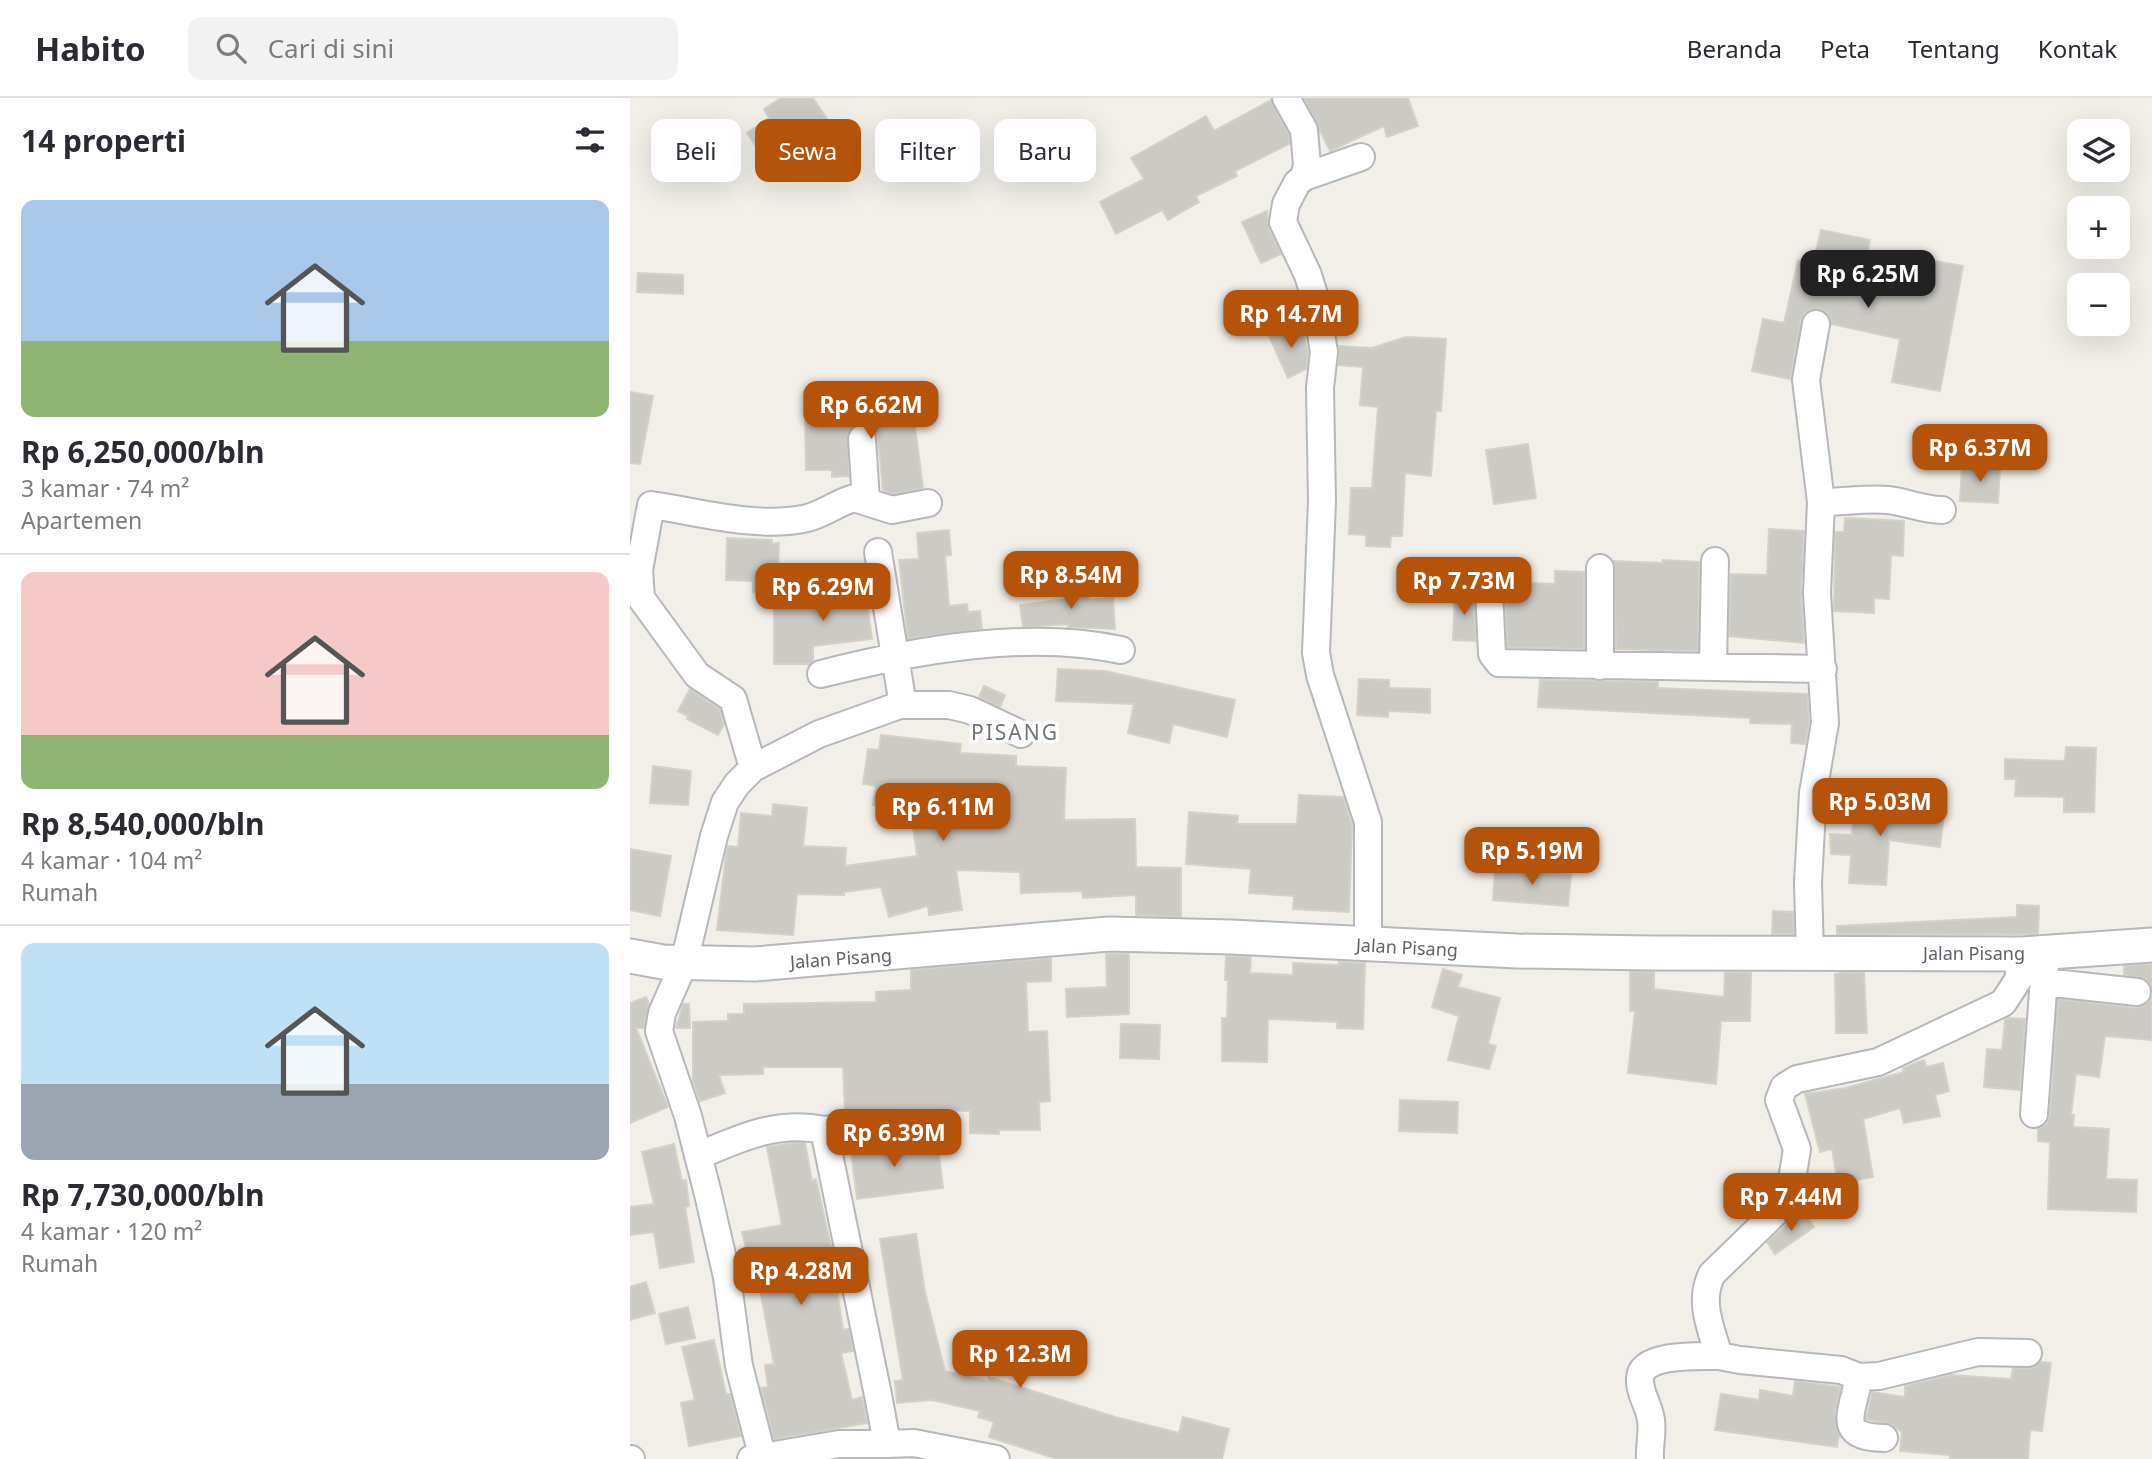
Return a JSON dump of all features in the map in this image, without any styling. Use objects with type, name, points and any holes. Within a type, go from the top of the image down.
[{"type":"street","points":[[1286,98],[1304,130],[1307,165],[1304,177]]},
{"type":"street","points":[[1361,158],[1304,177],[1297,183],[1286,204],[1283,222],[1308,275],[1315,298],[1324,352],[1320,388],[1322,501],[1317,653],[1320,675],[1361,794],[1367,822],[1368,945]]},
{"type":"street","points":[[1810,954],[1808,882],[1813,793],[1825,723],[1817,593],[1821,502],[1806,380],[1816,324]]},
{"type":"street","points":[[862,439],[866,500]]},
{"type":"street","points":[[751,762],[733,699],[697,675],[641,598],[640,504],[758,521],[781,521],[812,517],[854,498],[892,510],[928,503]]},
{"type":"street","points":[[1821,502],[1875,499],[1902,502],[1916,508],[1942,510]]},
{"type":"street","points":[[878,552],[901,699]]},
{"type":"street","points":[[1713,667],[1715,561]]},
{"type":"street","points":[[1600,568],[1600,666]]},
{"type":"street","points":[[1489,589],[1492,654],[1499,663],[1823,669]]},
{"type":"street","points":[[821,674],[895,659],[1036,641],[1077,642],[1121,650]]},
{"type":"street","points":[[996,1459],[914,1443],[839,1444],[759,1458],[740,1366],[727,1277],[688,1116],[659,1031],[673,962],[725,802],[751,762],[901,699],[970,709],[1021,734]]},
{"type":"street","name":"Jalan Pisang","points":[[630,956],[673,962],[755,964],[1110,934],[1517,951],[1810,954],[2037,962],[2152,945]]},
{"type":"street","points":[[2037,962],[2137,992]]},
{"type":"street","points":[[2034,1114],[2037,962]]},
{"type":"street","points":[[1719,1356],[1706,1308],[1706,1286],[1712,1275],[1779,1209],[1791,1186],[1796,1167],[1797,1149],[1779,1100],[1784,1087],[1797,1079],[1878,1062],[2003,1003],[2018,980],[2037,962]]},
{"type":"street","points":[[698,1156],[756,1132],[802,1125],[824,1130],[867,1126],[941,1126]]},
{"type":"street","points":[[824,1130],[887,1444]]},
{"type":"street","points":[[1650,1459],[1651,1422],[1640,1374],[1644,1367],[1679,1357],[1719,1356],[1841,1370],[1859,1377],[1879,1376],[1978,1352],[2028,1353]]},
{"type":"street","points":[[1859,1377],[1850,1426],[1854,1433],[1864,1438],[1884,1438]]},
{"type":"building","points":[[781,98],[813,98],[827,119],[768,119],[764,109]]},
{"type":"building","points":[[1304,98],[1408,98],[1418,126],[1387,137],[1384,126],[1330,151]]},
{"type":"building","points":[[1271,100],[1289,135],[1289,144],[1235,171],[1237,176],[1196,196],[1199,202],[1168,220],[1162,210],[1116,234],[1100,202],[1144,179],[1131,158],[1206,116],[1214,131]]},
{"type":"building","points":[[755,128],[755,145],[747,133]]},
{"type":"building","points":[[1267,211],[1269,229],[1281,254],[1261,263],[1242,222]]},
{"type":"building","points":[[1821,230],[1870,240],[1864,270],[1911,280],[1913,269],[1933,273],[1935,261],[1963,266],[1940,391],[1892,382],[1900,339],[1831,324],[1827,312],[1818,308],[1804,313],[1790,379],[1752,371],[1763,319],[1784,323],[1798,261],[1813,265]]},
{"type":"building","points":[[638,273],[683,275],[683,294],[637,292]]},
{"type":"building","points":[[1300,323],[1308,352],[1306,369],[1288,378],[1269,336]]},
{"type":"building","points":[[1406,337],[1446,339],[1441,411],[1436,411],[1431,476],[1405,473],[1402,536],[1391,536],[1390,547],[1366,546],[1366,535],[1349,534],[1351,488],[1372,488],[1378,407],[1360,405],[1363,367],[1338,365],[1339,346],[1372,348]]},
{"type":"building","points":[[910,388],[923,488],[893,494],[883,491],[878,437],[870,425],[862,423],[854,426],[848,433],[849,476],[832,477],[832,470],[806,470],[805,417],[869,416],[866,392]]},
{"type":"building","points":[[630,392],[653,396],[640,464],[630,463]]},
{"type":"building","points":[[1528,444],[1536,498],[1494,504],[1486,450]]},
{"type":"building","points":[[1962,465],[2000,467],[1998,503],[1960,501]]},
{"type":"building","points":[[1845,518],[1904,521],[1903,556],[1891,555],[1889,599],[1874,598],[1874,613],[1834,611],[1835,532],[1844,532]]},
{"type":"building","points":[[1769,529],[1804,531],[1801,592],[1804,643],[1729,636],[1731,574],[1767,575]]},
{"type":"building","points":[[949,530],[951,555],[945,556],[949,606],[967,604],[968,612],[980,611],[982,629],[908,639],[899,560],[919,559],[917,533]]},
{"type":"building","points":[[727,538],[772,540],[772,544],[779,543],[777,593],[753,592],[753,581],[726,580]]},
{"type":"building","points":[[1663,560],[1699,562],[1698,651],[1616,649],[1614,561],[1663,563]]},
{"type":"building","points":[[862,568],[872,639],[813,646],[813,661],[809,664],[774,664],[774,607],[842,608],[838,571]]},
{"type":"building","points":[[1555,571],[1584,572],[1584,649],[1507,647],[1505,594],[1508,594],[1509,582],[1555,584]]},
{"type":"building","points":[[1087,584],[1089,600],[1113,598],[1115,629],[1068,627],[1068,624],[1023,627],[1020,605],[1066,599],[1065,586]]},
{"type":"building","points":[[1455,591],[1473,592],[1476,641],[1453,640]]},
{"type":"building","points":[[1058,669],[1105,671],[1235,700],[1227,737],[1173,724],[1169,743],[1128,733],[1134,704],[1056,701]]},
{"type":"building","points":[[1359,679],[1389,680],[1389,688],[1430,689],[1430,713],[1388,711],[1388,717],[1357,715]]},
{"type":"building","points":[[1540,680],[1658,682],[1658,688],[1807,694],[1809,722],[1805,744],[1791,743],[1792,724],[1750,723],[1750,718],[1538,707]]},
{"type":"building","points":[[984,686],[1005,695],[1000,707],[979,697]]},
{"type":"building","points":[[690,689],[719,709],[724,724],[718,735],[687,719],[688,716],[678,711]]},
{"type":"building","points":[[881,735],[961,744],[960,753],[1016,756],[1016,766],[1066,768],[1064,820],[1135,819],[1136,867],[1181,868],[1181,917],[1136,915],[1136,895],[1083,898],[1082,891],[1021,893],[1020,872],[956,870],[962,910],[929,915],[928,906],[889,917],[881,887],[844,892],[844,895],[797,894],[793,935],[717,930],[726,855],[728,846],[738,847],[741,813],[772,816],[773,804],[807,808],[803,846],[846,848],[845,866],[917,856],[911,811],[873,805],[876,786],[863,784],[868,749],[879,750]]},
{"type":"building","points":[[2066,747],[2096,748],[2094,812],[2064,812],[2064,797],[2015,796],[2016,779],[2005,779],[2005,759],[2065,761]]},
{"type":"building","points":[[653,766],[691,771],[688,805],[650,803]]},
{"type":"building","points":[[1855,794],[1892,797],[1891,815],[1943,822],[1940,847],[1889,840],[1886,885],[1849,883],[1851,855],[1831,854],[1830,834],[1852,835]]},
{"type":"building","points":[[1299,795],[1343,797],[1352,825],[1349,912],[1293,909],[1294,896],[1249,893],[1251,869],[1186,864],[1189,812],[1238,816],[1237,824],[1297,824]]},
{"type":"building","points":[[630,849],[671,856],[660,916],[630,910]]},
{"type":"building","points":[[1495,869],[1571,875],[1568,906],[1493,900]]},
{"type":"building","points":[[2017,905],[2039,906],[2038,934],[1837,934],[1837,926],[2017,917]]},
{"type":"building","points":[[1773,911],[1793,912],[1794,934],[1772,934]]},
{"type":"building","points":[[1106,954],[1129,954],[1129,1014],[1067,1017],[1066,989],[1107,987]]},
{"type":"building","points":[[1226,956],[1251,957],[1250,973],[1293,975],[1293,963],[1365,963],[1363,1029],[1337,1028],[1337,1022],[1268,1019],[1267,1062],[1222,1061],[1222,1018],[1227,1018]]},
{"type":"building","points":[[1051,958],[1051,981],[1026,982],[1028,1032],[1047,1031],[1050,1101],[1039,1102],[1040,1130],[999,1130],[999,1134],[970,1133],[970,1111],[919,1109],[845,1112],[843,1067],[763,1067],[763,1074],[719,1075],[725,1093],[700,1101],[693,1081],[693,1022],[728,1021],[728,1014],[744,1014],[744,1004],[876,1002],[876,992],[911,990],[911,970]]},
{"type":"building","points":[[2152,964],[2152,989],[2146,979],[2124,975],[2124,966]]},
{"type":"building","points":[[1443,969],[1462,975],[1458,987],[1500,998],[1488,1044],[1496,1046],[1489,1069],[1448,1060],[1459,1016],[1432,1007]]},
{"type":"building","points":[[1630,972],[1654,972],[1654,989],[1724,997],[1725,972],[1751,973],[1750,1021],[1721,1021],[1716,1084],[1628,1073],[1635,1011],[1630,1011]]},
{"type":"building","points":[[1864,973],[1867,1033],[1836,1033],[1835,974]]},
{"type":"building","points":[[2152,996],[2152,1040],[2105,1036],[2099,1077],[2076,1074],[2071,1115],[2074,1115],[2073,1127],[2109,1129],[2106,1179],[2137,1180],[2136,1212],[2048,1209],[2050,1142],[2038,1141],[2038,1129],[2047,1123],[2050,1115],[2058,999],[2136,1008],[2144,1006]]},
{"type":"building","points":[[646,997],[649,1004],[644,1028],[636,1028],[668,1107],[630,1123],[630,1003]]},
{"type":"building","points":[[683,1004],[689,1004],[690,1028],[676,1028]]},
{"type":"building","points":[[2025,1019],[2020,1090],[1984,1087],[1987,1049],[2002,1050],[2005,1020]]},
{"type":"building","points":[[1121,1024],[1160,1025],[1159,1059],[1120,1058]]},
{"type":"building","points":[[1924,1060],[1926,1067],[1943,1063],[1949,1091],[1935,1095],[1940,1116],[1904,1123],[1900,1108],[1863,1119],[1873,1177],[1838,1184],[1832,1149],[1820,1152],[1805,1094],[1845,1088],[1904,1072],[1903,1068]]},
{"type":"building","points":[[1400,1100],[1458,1102],[1457,1133],[1399,1131]]},
{"type":"building","points":[[920,1142],[921,1156],[939,1154],[943,1188],[857,1199],[850,1143]]},
{"type":"building","points":[[805,1143],[812,1181],[816,1179],[839,1283],[836,1283],[843,1330],[849,1329],[853,1351],[841,1353],[852,1400],[862,1397],[867,1423],[774,1439],[761,1388],[768,1387],[765,1365],[774,1364],[760,1290],[756,1291],[742,1232],[782,1225],[767,1147]]},
{"type":"building","points":[[674,1144],[682,1181],[686,1180],[689,1206],[685,1207],[694,1262],[660,1268],[654,1232],[630,1235],[630,1207],[654,1204],[642,1152]]},
{"type":"building","points":[[1803,1211],[1814,1227],[1775,1254],[1767,1242]]},
{"type":"building","points":[[916,1234],[925,1292],[945,1371],[988,1381],[989,1377],[1115,1417],[1179,1433],[1183,1417],[1229,1429],[1222,1459],[1057,1459],[989,1437],[994,1422],[978,1417],[980,1411],[932,1400],[897,1403],[895,1381],[903,1380],[880,1239]]},
{"type":"building","points":[[646,1282],[655,1313],[630,1320],[630,1287]]},
{"type":"building","points":[[688,1307],[695,1338],[666,1344],[659,1314]]},
{"type":"building","points":[[714,1340],[726,1394],[730,1394],[741,1436],[689,1446],[681,1403],[695,1400],[682,1347]]},
{"type":"building","points":[[2041,1362],[2051,1363],[2042,1431],[2030,1430],[2028,1459],[1950,1459],[1950,1455],[1900,1451],[1902,1432],[1892,1425],[1866,1419],[1872,1392],[1905,1397],[1905,1386],[1951,1375],[2011,1379],[2013,1368],[2028,1369]]},
{"type":"building","points":[[1795,1381],[1841,1387],[1835,1412],[1839,1435],[1837,1447],[1715,1430],[1721,1394],[1759,1400],[1760,1390],[1793,1396]]},
{"type":"district","name":"PISANG","points":[[1015,732]]}]
